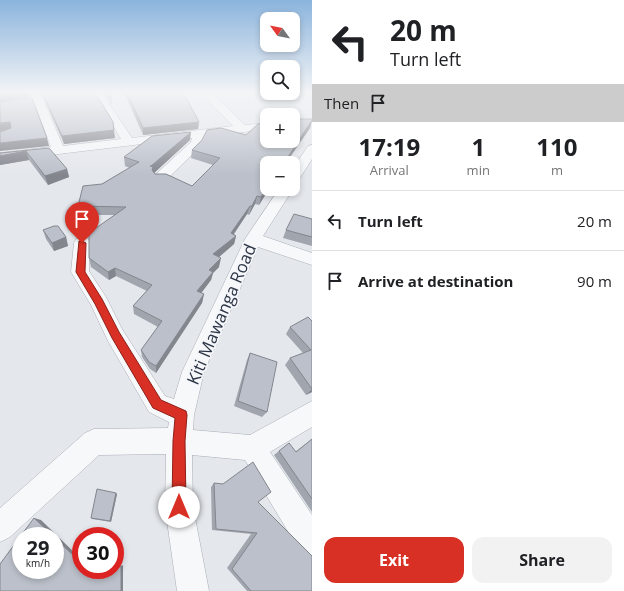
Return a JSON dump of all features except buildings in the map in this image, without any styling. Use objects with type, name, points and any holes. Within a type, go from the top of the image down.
[{"type":"street","points":[[44,120],[58,149]]},
{"type":"street","points":[[114,120],[128,142]]},
{"type":"street","points":[[233,120],[242,129]]},
{"type":"street","points":[[0,157],[58,149],[260,127]]},
{"type":"street","points":[[160,178],[196,144],[200,134]]},
{"type":"street","points":[[300,167],[312,149]]},
{"type":"street","name":"Kiti Mawanga Road","points":[[193,591],[179,507],[179,441],[182,415],[193,372],[253,239],[281,196]]},
{"type":"street","points":[[253,239],[312,259]]},
{"type":"street","points":[[82,243],[80,272],[99,302],[115,335],[157,404],[182,415]]},
{"type":"street","points":[[0,527],[94,442],[179,441],[252,448],[312,413]]},
{"type":"street","points":[[252,448],[312,542]]},
{"type":"route","points":[[82,243],[80,272],[99,302],[115,335],[157,404],[182,415],[179,441],[179,507]]}]
